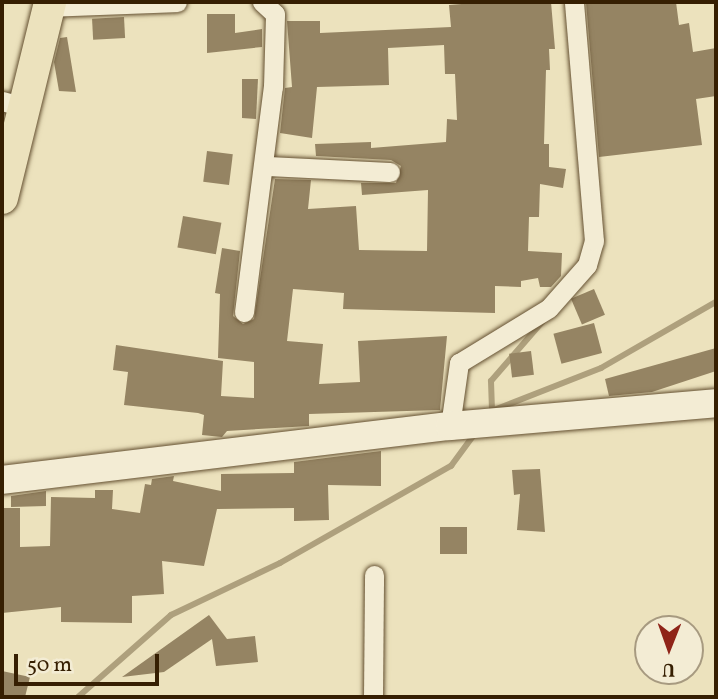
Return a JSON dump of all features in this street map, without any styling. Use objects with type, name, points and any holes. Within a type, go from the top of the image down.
[{"type":"main road","points":[[2,195],[13,104],[49,4]]},
{"type":"street","points":[[49,4],[177,2]]},
{"type":"street","points":[[244,312],[267,166],[275,14],[262,2]]},
{"type":"street","points":[[463,425],[459,363],[549,308],[587,265],[594,241],[574,2]]},
{"type":"street","points":[[267,166],[390,172]]},
{"type":"street","points":[[2,480],[104,463],[463,425],[716,403]]},
{"type":"street","points":[[373,697],[374,575]]},
{"type":"building","points":[[551,2],[555,49],[549,49],[550,70],[546,70],[544,144],[549,144],[549,167],[566,169],[563,188],[540,184],[539,217],[529,217],[528,251],[562,253],[561,276],[551,287],[540,287],[538,278],[521,281],[521,287],[495,286],[495,313],[343,309],[344,293],[293,289],[287,341],[323,344],[319,384],[360,382],[358,341],[447,336],[440,410],[309,414],[309,426],[227,431],[222,437],[202,435],[204,415],[198,413],[124,405],[128,372],[113,370],[116,345],[223,361],[221,396],[254,398],[254,362],[218,358],[220,294],[215,293],[222,248],[240,251],[233,316],[243,324],[254,319],[275,179],[311,180],[308,209],[356,206],[359,250],[427,251],[428,190],[362,195],[361,183],[396,183],[401,166],[391,160],[316,156],[315,144],[371,142],[371,148],[446,142],[447,119],[457,120],[455,74],[445,74],[444,45],[388,48],[389,85],[317,87],[312,138],[280,133],[285,88],[292,87],[287,21],[320,21],[320,33],[451,27],[449,5]]},
{"type":"building","points":[[586,2],[676,2],[679,25],[689,23],[693,52],[716,48],[716,96],[696,99],[702,145],[599,157]]},
{"type":"building","points":[[207,14],[235,14],[235,33],[262,29],[262,47],[207,53]]},
{"type":"building","points":[[124,17],[125,38],[93,40],[92,19]]},
{"type":"building","points":[[67,37],[76,92],[59,91],[54,62],[60,38]]},
{"type":"building","points":[[242,79],[258,79],[256,119],[242,118]]},
{"type":"building","points":[[207,151],[233,154],[229,185],[203,182]]},
{"type":"building","points":[[183,216],[221,223],[216,254],[177,248]]},
{"type":"building","points":[[594,289],[605,315],[582,325],[571,299]]},
{"type":"building","points":[[594,323],[602,353],[561,364],[553,334]]},
{"type":"building","points":[[716,348],[716,371],[652,392],[609,396],[605,379]]},
{"type":"building","points":[[531,351],[534,375],[512,378],[509,354]]},
{"type":"building","points":[[381,451],[381,486],[328,485],[329,520],[294,521],[294,508],[217,509],[204,566],[162,561],[164,594],[132,596],[132,623],[61,622],[61,607],[2,613],[2,508],[20,508],[20,547],[50,546],[51,497],[95,498],[95,490],[113,490],[112,509],[140,513],[145,484],[151,485],[152,479],[174,476],[173,481],[221,491],[221,474],[294,473],[294,462]]},
{"type":"building","points":[[540,469],[545,532],[517,530],[520,494],[514,495],[512,470]]},
{"type":"building","points":[[46,491],[46,506],[11,507],[11,496]]},
{"type":"building","points":[[440,527],[467,527],[467,554],[440,554]]},
{"type":"building","points":[[209,615],[227,639],[255,636],[258,662],[216,666],[212,639],[164,672],[122,677]]},
{"type":"building","points":[[2,671],[30,677],[25,697],[2,697]]},
{"type":"waterway","points":[[494,410],[601,368],[716,302]]},
{"type":"waterway","points":[[492,410],[491,381],[543,321]]},
{"type":"waterway","points":[[78,697],[171,615],[280,563],[451,466],[476,432]]}]
